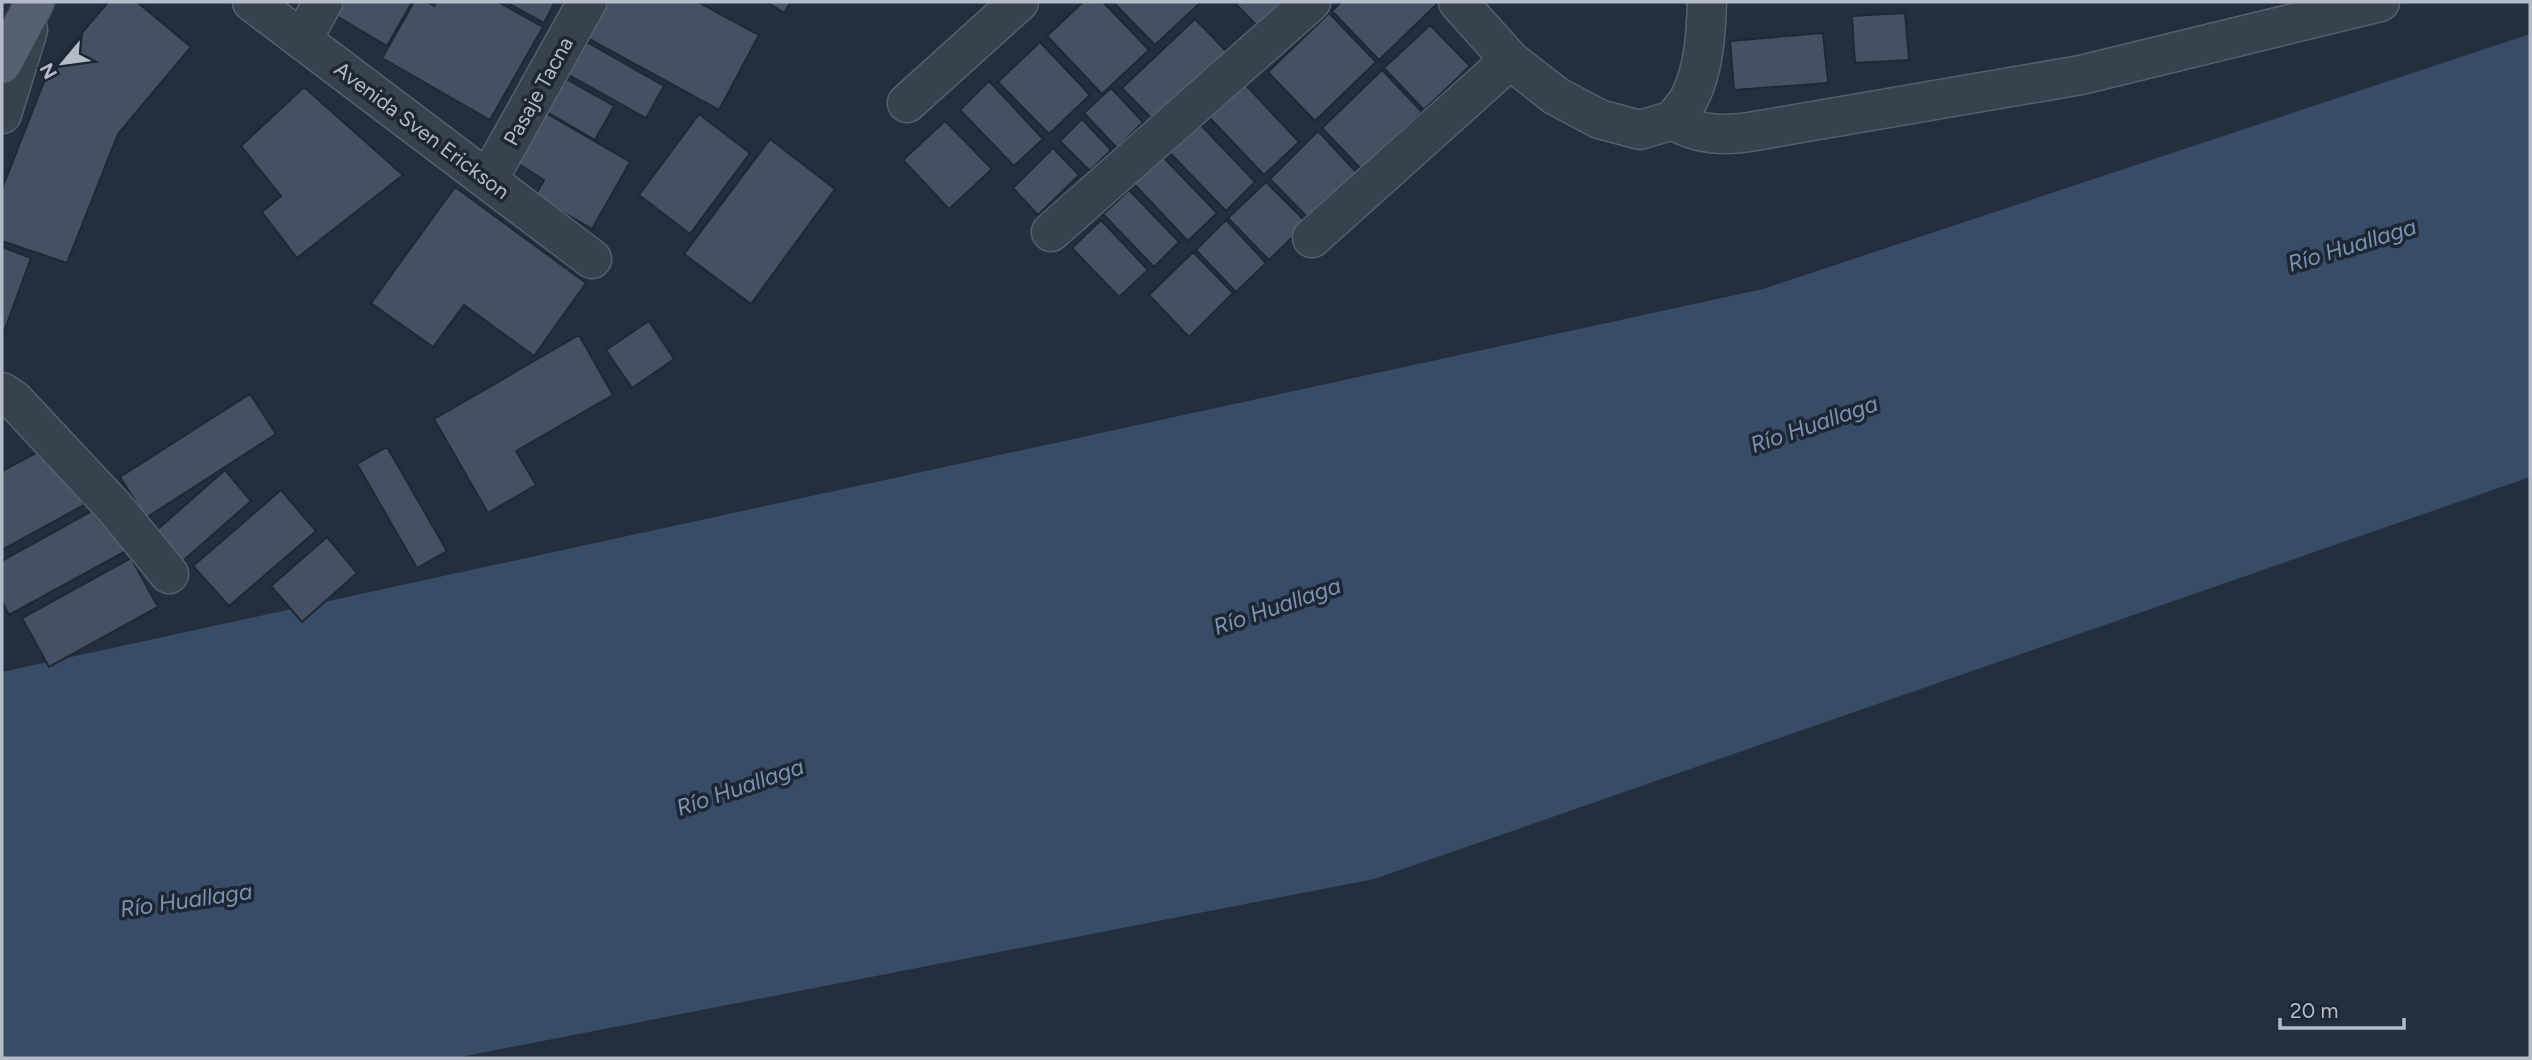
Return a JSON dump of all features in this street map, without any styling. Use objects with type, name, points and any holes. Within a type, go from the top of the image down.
[{"type":"main road","points":[[2,64],[36,2]]},
{"type":"street","points":[[2,114],[36,2]]},
{"type":"street","name":"Avenida Sven Erickson","points":[[252,2],[592,259]]},
{"type":"street","points":[[302,40],[323,2]]},
{"type":"street","name":"Pasaje Tacna","points":[[488,180],[587,2]]},
{"type":"street","points":[[907,103],[1019,2]]},
{"type":"street","points":[[1051,232],[1311,2]]},
{"type":"street","points":[[1458,2],[1510,60],[1556,96],[1599,119],[1640,131],[1673,120],[1690,97],[1699,69],[1706,31],[1707,2]]},
{"type":"street","points":[[1673,120],[1688,129],[1735,135],[2081,75],[2380,2]]},
{"type":"street","points":[[1312,238],[1510,60]]},
{"type":"street","points":[[2,391],[14,400],[114,508],[169,574]]},
{"type":"water","name":"Río Huallaga","points":[[2530,34],[2530,477],[1374,879],[455,1058],[2,1058],[2,672],[1763,289]]},
{"type":"building","points":[[108,2],[137,2],[191,47],[118,134],[67,263],[2,241],[2,189],[47,74]]},
{"type":"building","points":[[343,2],[412,2],[387,46],[335,15]]},
{"type":"building","points":[[414,2],[427,2],[434,6],[437,2],[498,2],[543,27],[490,120],[382,58]]},
{"type":"building","points":[[506,2],[555,2],[544,23]]},
{"type":"building","points":[[580,2],[698,2],[759,35],[719,110],[567,27]]},
{"type":"building","points":[[767,2],[791,2],[784,13]]},
{"type":"building","points":[[1083,2],[1103,2],[1149,50],[1102,94],[1047,36]]},
{"type":"building","points":[[1113,2],[1201,2],[1155,45]]},
{"type":"building","points":[[1234,2],[1288,2],[1260,29]]},
{"type":"building","points":[[1341,2],[1438,3],[1379,60],[1332,11]]},
{"type":"building","points":[[1329,13],[1376,62],[1315,121],[1268,72]]},
{"type":"building","points":[[1905,13],[1909,60],[1855,63],[1852,16]]},
{"type":"building","points":[[1195,19],[1227,52],[1155,122],[1122,88]]},
{"type":"building","points":[[1430,25],[1470,66],[1424,110],[1384,68]]},
{"type":"building","points":[[571,33],[664,86],[646,118],[553,66]]},
{"type":"building","points":[[1823,33],[1828,83],[1734,90],[1730,41]]},
{"type":"building","points":[[1040,42],[1090,95],[1049,134],[998,82]]},
{"type":"building","points":[[1382,70],[1422,112],[1362,170],[1322,128]]},
{"type":"building","points":[[566,79],[614,106],[595,140],[547,112]]},
{"type":"building","points":[[989,81],[1043,139],[1014,166],[960,110]]},
{"type":"building","points":[[1243,82],[1299,142],[1264,175],[1208,116]]},
{"type":"building","points":[[304,87],[403,175],[297,258],[262,212],[281,196],[241,146]]},
{"type":"building","points":[[1111,88],[1143,122],[1117,148],[1084,113]]},
{"type":"building","points":[[546,113],[630,162],[592,229],[535,196],[544,180],[517,163]]},
{"type":"building","points":[[699,114],[750,153],[690,234],[639,195]]},
{"type":"building","points":[[1082,119],[1111,150],[1090,171],[1060,141]]},
{"type":"building","points":[[945,121],[992,169],[949,209],[903,160]]},
{"type":"building","points":[[1199,123],[1255,182],[1226,211],[1169,152]]},
{"type":"building","points":[[1318,131],[1358,174],[1310,220],[1270,179]]},
{"type":"building","points":[[770,139],[835,189],[751,304],[684,254]]},
{"type":"building","points":[[1053,148],[1079,175],[1038,215],[1013,188]]},
{"type":"building","points":[[1162,156],[1217,213],[1188,241],[1134,184]]},
{"type":"building","points":[[1266,182],[1307,223],[1269,260],[1228,218]]},
{"type":"building","points":[[455,187],[586,283],[534,356],[464,305],[433,347],[371,303]]},
{"type":"building","points":[[1129,190],[1179,242],[1154,267],[1103,214]]},
{"type":"building","points":[[1101,220],[1148,270],[1119,297],[1072,248]]},
{"type":"building","points":[[1226,220],[1266,263],[1236,292],[1196,250]]},
{"type":"building","points":[[2,247],[31,258],[2,337]]},
{"type":"building","points":[[1193,252],[1233,293],[1189,337],[1149,295]]},
{"type":"building","points":[[649,321],[674,359],[632,388],[606,350]]},
{"type":"building","points":[[579,335],[613,395],[516,451],[536,485],[488,513],[434,419]]},
{"type":"building","points":[[250,394],[276,434],[146,518],[120,477]]},
{"type":"building","points":[[51,445],[84,505],[2,550],[2,471]]},
{"type":"building","points":[[387,447],[447,551],[417,568],[357,464]]},
{"type":"building","points":[[225,470],[251,501],[176,567],[150,536]]},
{"type":"building","points":[[281,490],[316,531],[229,606],[193,566]]},
{"type":"building","points":[[101,506],[126,551],[9,615],[2,601],[2,561]]},
{"type":"building","points":[[327,537],[357,573],[302,622],[271,586]]},
{"type":"building","points":[[131,558],[158,607],[49,667],[22,618]]}]
